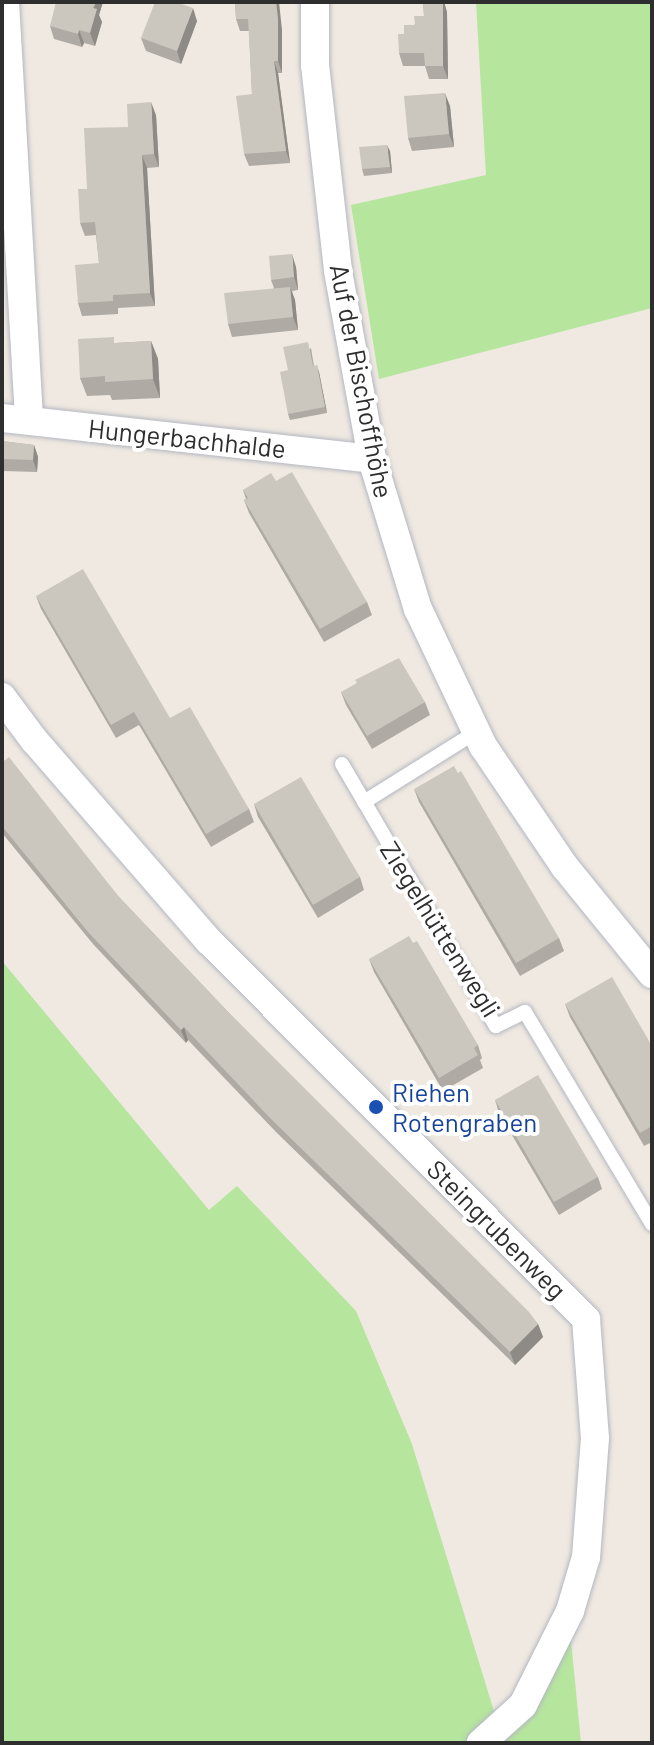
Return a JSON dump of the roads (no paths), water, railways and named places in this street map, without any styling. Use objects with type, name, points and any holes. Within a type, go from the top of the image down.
[{"type":"street","points":[[5,2],[16,419]]},
{"type":"street","name":"Auf der Bischoffhöhe","points":[[315,2],[315,65],[338,271],[372,459],[418,609],[476,732],[565,867],[652,974]]},
{"type":"street","name":"Hungerbachhalde","points":[[16,419],[372,459]]},
{"type":"street","name":"Steingrubenweg","points":[[2,697],[34,740],[209,941],[586,1319],[595,1438],[586,1557],[570,1611],[523,1705],[481,1743]]},
{"type":"lane","points":[[364,802],[476,732]]},
{"type":"lane","name":"Ziegelhüttenwegli","points":[[342,764],[496,1026],[525,1012],[652,1224]]},
{"type":"place","name":"Riehen Rotengraben","points":[[376,1107]]}]
